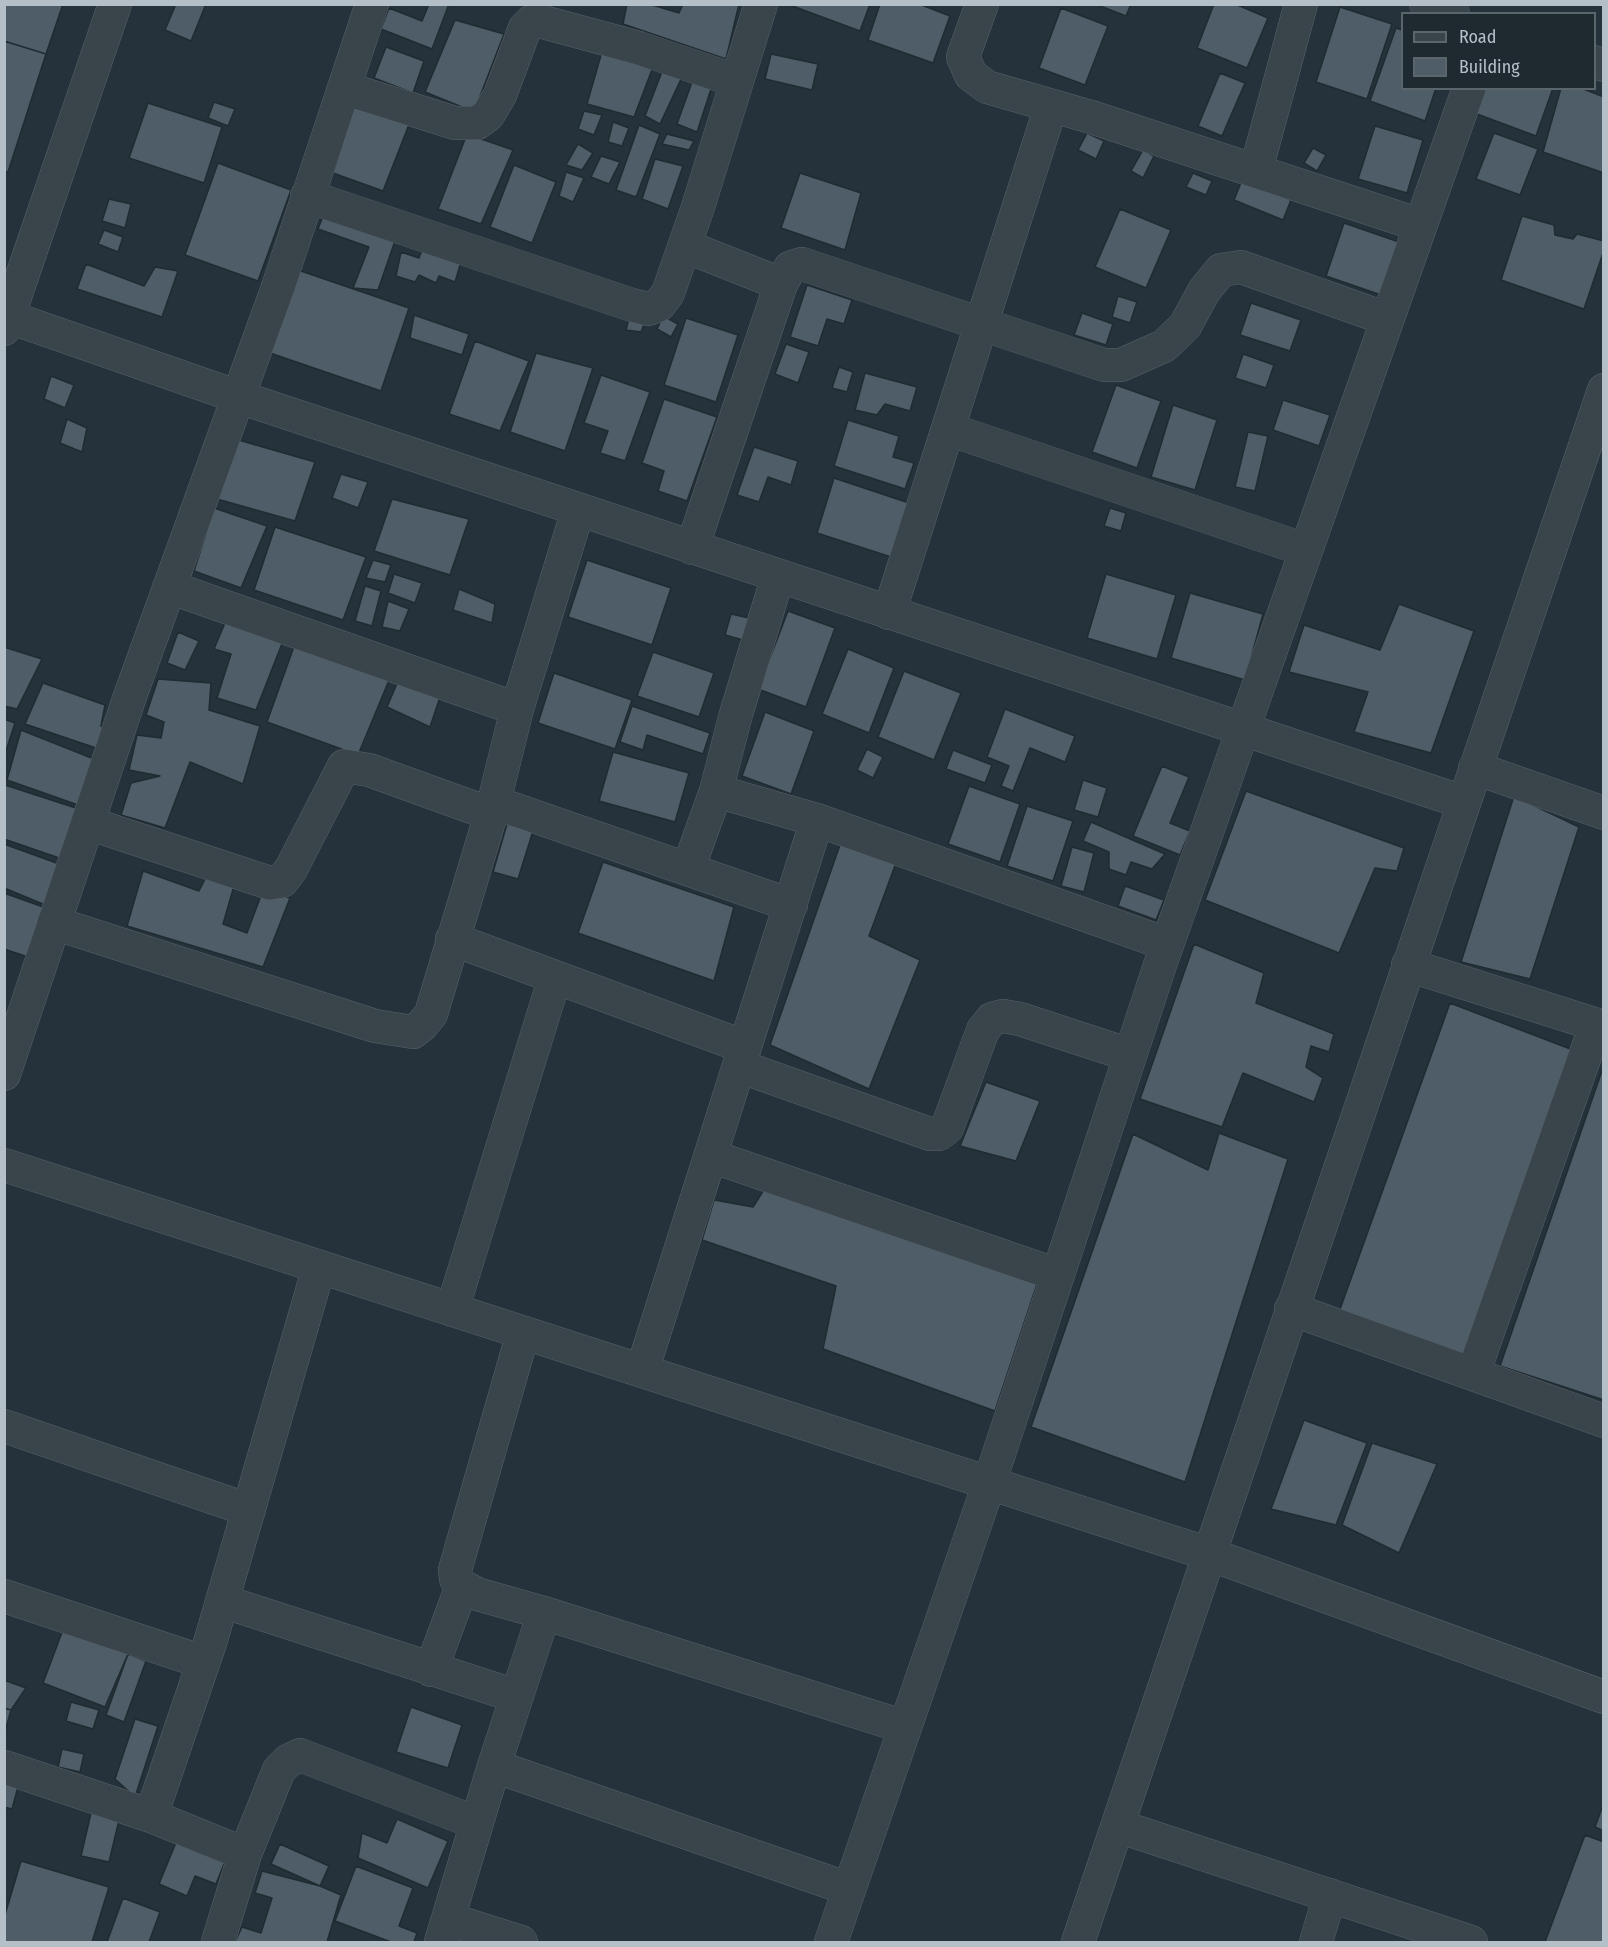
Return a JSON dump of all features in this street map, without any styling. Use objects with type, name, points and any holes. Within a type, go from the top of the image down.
[{"type":"street","points":[[115,4],[12,281],[7,323],[236,396],[1463,802]]},
{"type":"street","points":[[4,1074],[169,586],[236,396],[278,287],[372,4]]},
{"type":"street","points":[[307,196],[648,309],[659,305],[668,293],[685,246],[761,4]]},
{"type":"street","points":[[982,4],[963,57],[971,75],[987,87],[1256,170],[1420,225]]},
{"type":"street","points":[[1256,170],[1301,4]]},
{"type":"street","points":[[1426,4],[1448,12]]},
{"type":"street","points":[[344,88],[455,123],[477,123],[488,115],[500,95],[525,28],[531,22],[543,22],[639,48],[737,81]]},
{"type":"street","points":[[831,1942],[989,1484],[1167,944],[1468,90]]},
{"type":"street","points":[[889,613],[1051,106]]},
{"type":"street","points":[[685,246],[781,284]]},
{"type":"street","points":[[692,548],[781,284],[790,268],[802,264],[1104,365],[1121,365],[1164,346],[1185,326],[1204,291],[1221,270],[1241,267],[1387,319]]},
{"type":"street","points":[[1078,1942],[1604,390]]},
{"type":"street","points":[[948,429],[1306,550]]},
{"type":"street","points":[[54,923],[375,1026],[413,1032],[431,1014],[492,808],[517,709],[578,510]]},
{"type":"street","points":[[688,869],[716,791],[736,714],[778,576]]},
{"type":"street","points":[[169,586],[517,709]]},
{"type":"street","points":[[88,824],[270,883],[282,881],[291,869],[344,766],[369,770],[492,808],[688,869],[791,905]]},
{"type":"street","points":[[1475,768],[1604,813]]},
{"type":"street","points":[[716,791],[817,820],[1167,944]]},
{"type":"street","points":[[642,1371],[817,820]]},
{"type":"street","points":[[452,939],[555,977],[930,1134],[939,1134],[947,1128],[983,1030],[992,1019],[1003,1016],[1020,1019],[1130,1056]]},
{"type":"street","points":[[1408,965],[1600,1026],[1473,1374]]},
{"type":"street","points":[[452,1310],[555,977]]},
{"type":"street","points":[[711,1156],[1058,1275]]},
{"type":"street","points":[[4,1165],[1209,1554],[1604,1697]]},
{"type":"street","points":[[151,1816],[222,1601],[319,1267]]},
{"type":"street","points":[[1291,1309],[1604,1420]]},
{"type":"street","points":[[523,1333],[455,1570],[456,1579],[462,1586],[477,1594],[905,1727]]},
{"type":"street","points":[[4,1426],[249,1510]]},
{"type":"street","points":[[431,1670],[462,1586]]},
{"type":"street","points":[[4,1596],[203,1662]]},
{"type":"street","points":[[222,1601],[516,1696]]},
{"type":"street","points":[[521,1942],[444,1931],[516,1696],[544,1613]]},
{"type":"street","points":[[218,1942],[245,1854],[279,1770],[288,1761],[300,1755],[477,1823]]},
{"type":"street","points":[[494,1766],[849,1890]]},
{"type":"street","points":[[4,1767],[151,1816],[245,1854]]},
{"type":"street","points":[[1118,1826],[1330,1895],[1452,1939]]},
{"type":"street","points":[[1316,1942],[1330,1895]]},
{"type":"building","points":[[4,4],[63,4],[46,54],[4,41]]},
{"type":"building","points":[[176,4],[206,4],[191,41],[165,30]]},
{"type":"building","points":[[429,4],[449,4],[432,49],[381,29],[389,8],[422,21]]},
{"type":"building","points":[[627,4],[649,4],[679,13],[683,4],[739,4],[726,59],[623,24]]},
{"type":"building","points":[[787,4],[870,4],[860,31]]},
{"type":"building","points":[[880,4],[919,4],[950,16],[933,63],[868,40]]},
{"type":"building","points":[[1095,4],[1131,4],[1126,16]]},
{"type":"building","points":[[1214,4],[1235,4],[1268,18],[1247,68],[1197,48]]},
{"type":"building","points":[[1340,7],[1392,24],[1367,99],[1316,82]]},
{"type":"building","points":[[1061,8],[1108,26],[1085,85],[1039,68]]},
{"type":"building","points":[[455,20],[504,34],[474,112],[425,92]]},
{"type":"building","points":[[1396,28],[1401,30],[1401,90],[1435,90],[1425,121],[1370,101]]},
{"type":"building","points":[[4,41],[46,54],[8,172],[4,171]]},
{"type":"building","points":[[386,47],[424,61],[413,93],[374,78]]},
{"type":"building","points":[[603,48],[653,67],[634,117],[587,104]]},
{"type":"building","points":[[771,54],[818,64],[812,90],[765,79]]},
{"type":"building","points":[[663,69],[682,77],[660,124],[645,116]]},
{"type":"building","points":[[1220,73],[1245,83],[1222,136],[1198,126]]},
{"type":"building","points":[[692,82],[712,86],[697,132],[677,124]]},
{"type":"building","points":[[1476,90],[1552,90],[1536,136],[1469,111]]},
{"type":"building","points":[[1560,90],[1586,90],[1604,97],[1604,173],[1543,152]]},
{"type":"building","points":[[214,102],[235,109],[228,126],[208,118]]},
{"type":"building","points":[[148,103],[222,127],[204,183],[129,158]]},
{"type":"building","points":[[354,106],[410,122],[383,191],[333,173]]},
{"type":"building","points":[[584,111],[602,115],[594,135],[578,129]]},
{"type":"building","points":[[613,122],[629,128],[622,146],[608,142]]},
{"type":"building","points":[[639,125],[660,134],[636,197],[616,190]]},
{"type":"building","points":[[1375,126],[1423,140],[1407,193],[1358,179]]},
{"type":"building","points":[[1087,133],[1104,141],[1096,159],[1078,150]]},
{"type":"building","points":[[1494,133],[1538,149],[1520,195],[1476,179]]},
{"type":"building","points":[[467,134],[513,150],[481,224],[438,209]]},
{"type":"building","points":[[667,134],[694,141],[689,150],[662,144]]},
{"type":"building","points":[[578,144],[593,153],[582,170],[566,165]]},
{"type":"building","points":[[1313,148],[1326,155],[1317,171],[1304,163]]},
{"type":"building","points":[[1143,150],[1154,156],[1143,178],[1131,171]]},
{"type":"building","points":[[601,156],[620,162],[609,184],[591,177]]},
{"type":"building","points":[[655,159],[683,166],[668,209],[642,199]]},
{"type":"building","points":[[218,163],[291,190],[258,281],[185,255]]},
{"type":"building","points":[[514,165],[556,182],[532,243],[490,227]]},
{"type":"building","points":[[566,172],[584,178],[573,202],[559,196]]},
{"type":"building","points":[[800,173],[861,193],[845,250],[781,228]]},
{"type":"building","points":[[1193,173],[1212,181],[1206,195],[1186,187]]},
{"type":"building","points":[[1242,180],[1291,200],[1283,220],[1234,200]]},
{"type":"building","points":[[109,199],[131,204],[125,228],[102,221]]},
{"type":"building","points":[[1120,209],[1171,230],[1146,288],[1095,267]]},
{"type":"building","points":[[324,214],[396,238],[378,290],[353,288],[369,247],[318,229]]},
{"type":"building","points":[[1522,216],[1554,225],[1555,235],[1573,239],[1577,234],[1604,241],[1604,250],[1584,309],[1501,280]]},
{"type":"building","points":[[1344,223],[1399,242],[1381,295],[1326,276]]},
{"type":"building","points":[[104,230],[123,237],[118,252],[98,244]]},
{"type":"building","points":[[423,247],[461,262],[455,282],[439,276],[436,283],[419,275],[415,282],[396,276],[401,252],[419,258]]},
{"type":"building","points":[[86,264],[144,286],[155,267],[178,271],[162,317],[77,289]]},
{"type":"building","points":[[298,270],[409,308],[381,391],[270,353]]},
{"type":"building","points":[[807,285],[852,300],[844,324],[827,319],[818,346],[790,337]]},
{"type":"building","points":[[1118,296],[1137,302],[1130,323],[1112,317]]},
{"type":"building","points":[[1251,303],[1301,320],[1290,351],[1240,335]]},
{"type":"building","points":[[1082,313],[1113,324],[1106,345],[1074,335]]},
{"type":"building","points":[[414,315],[469,334],[462,355],[410,338]]},
{"type":"building","points":[[663,316],[678,324],[671,337],[657,329]]},
{"type":"building","points":[[629,318],[645,322],[641,332],[626,330]]},
{"type":"building","points":[[686,318],[738,335],[716,402],[664,385]]},
{"type":"building","points":[[475,341],[529,361],[500,431],[449,414]]},
{"type":"building","points":[[786,344],[809,352],[798,383],[775,374]]},
{"type":"building","points":[[536,353],[593,368],[565,451],[510,432]]},
{"type":"building","points":[[1243,354],[1274,365],[1266,388],[1235,378]]},
{"type":"building","points":[[839,367],[853,372],[847,392],[832,388]]},
{"type":"building","points":[[865,373],[917,387],[910,411],[885,404],[877,415],[855,410]]},
{"type":"building","points":[[601,375],[650,392],[625,461],[600,453],[608,431],[584,423]]},
{"type":"building","points":[[51,376],[74,385],[65,408],[44,399]]},
{"type":"building","points":[[1116,385],[1161,401],[1137,468],[1092,452]]},
{"type":"building","points":[[664,399],[717,417],[687,501],[658,491],[664,471],[642,463]]},
{"type":"building","points":[[1283,400],[1330,415],[1319,446],[1273,430]]},
{"type":"building","points":[[1173,405],[1217,420],[1195,490],[1151,477]]},
{"type":"building","points":[[67,419],[87,428],[82,452],[60,443]]},
{"type":"building","points":[[848,420],[899,436],[893,457],[914,463],[905,489],[834,466]]},
{"type":"building","points":[[1248,432],[1268,436],[1255,491],[1235,487]]},
{"type":"building","points":[[235,439],[315,462],[295,521],[217,499]]},
{"type":"building","points":[[754,447],[798,461],[791,485],[768,477],[759,502],[737,495]]},
{"type":"building","points":[[341,474],[368,482],[358,508],[332,498]]},
{"type":"building","points":[[834,478],[909,503],[891,557],[817,533]]},
{"type":"building","points":[[392,499],[469,519],[450,575],[374,551]]},
{"type":"building","points":[[214,508],[267,526],[241,588],[194,571]]},
{"type":"building","points":[[1110,508],[1126,513],[1121,531],[1104,526]]},
{"type":"building","points":[[275,527],[366,557],[343,620],[254,590]]},
{"type":"building","points":[[373,560],[391,565],[385,582],[366,578]]},
{"type":"building","points":[[587,560],[671,588],[652,645],[568,617]]},
{"type":"building","points":[[394,574],[422,583],[415,603],[388,593]]},
{"type":"building","points":[[1106,574],[1176,595],[1157,659],[1087,638]]},
{"type":"building","points":[[365,586],[381,591],[372,626],[355,621]]},
{"type":"building","points":[[459,589],[495,604],[492,623],[453,610]]},
{"type":"building","points":[[1190,593],[1263,614],[1245,680],[1171,658]]},
{"type":"building","points":[[388,601],[409,609],[400,631],[382,627]]},
{"type":"building","points":[[1399,604],[1474,631],[1431,753],[1354,732],[1368,692],[1289,672],[1304,625],[1380,650]]},
{"type":"building","points":[[788,611],[835,628],[806,707],[758,689]]},
{"type":"building","points":[[731,614],[749,618],[743,640],[725,635]]},
{"type":"building","points":[[227,618],[285,636],[256,710],[217,698],[231,654],[214,649]]},
{"type":"building","points":[[178,632],[199,641],[185,670],[167,663]]},
{"type":"building","points":[[297,638],[392,673],[358,755],[267,722]]},
{"type":"building","points":[[4,647],[42,659],[17,709],[4,706]]},
{"type":"building","points":[[848,649],[894,668],[869,733],[822,714]]},
{"type":"building","points":[[653,652],[714,673],[699,717],[637,696]]},
{"type":"building","points":[[904,671],[961,693],[934,760],[878,737]]},
{"type":"building","points":[[554,673],[632,700],[615,749],[538,723]]},
{"type":"building","points":[[158,679],[211,683],[209,710],[260,726],[243,784],[190,762],[165,828],[121,815],[131,783],[160,776],[129,770],[137,735],[161,738],[164,722],[146,715]]},
{"type":"building","points":[[398,681],[440,697],[430,727],[387,707]]},
{"type":"building","points":[[43,683],[105,705],[101,726],[108,730],[99,749],[25,724]]},
{"type":"building","points":[[632,706],[710,733],[703,754],[647,735],[643,750],[620,742]]},
{"type":"building","points":[[1005,709],[1075,736],[1065,762],[1030,748],[1013,791],[1001,786],[1009,766],[987,757]]},
{"type":"building","points":[[765,712],[814,731],[791,794],[742,776]]},
{"type":"building","points":[[4,719],[15,723],[4,757]]},
{"type":"building","points":[[21,730],[94,759],[81,806],[7,780]]},
{"type":"building","points":[[867,749],[883,757],[873,778],[857,770]]},
{"type":"building","points":[[953,750],[992,765],[985,783],[946,769]]},
{"type":"building","points":[[613,752],[689,773],[675,822],[599,801]]},
{"type":"building","points":[[1162,766],[1189,777],[1170,823],[1190,831],[1180,855],[1133,836]]},
{"type":"building","points":[[1083,780],[1107,788],[1098,817],[1074,810]]},
{"type":"building","points":[[5,785],[82,810],[65,860],[4,839]]},
{"type":"building","points":[[969,786],[1020,804],[1000,862],[948,844]]},
{"type":"building","points":[[1246,791],[1404,848],[1397,871],[1375,868],[1339,953],[1205,900]]},
{"type":"building","points":[[1514,796],[1579,827],[1530,979],[1461,962]]},
{"type":"building","points":[[1027,806],[1073,821],[1053,881],[1007,866]]},
{"type":"building","points":[[1091,822],[1165,854],[1152,869],[1131,862],[1126,875],[1109,869],[1109,852],[1083,841]]},
{"type":"building","points":[[507,824],[533,831],[518,879],[493,872]]},
{"type":"building","points":[[841,842],[896,863],[869,936],[920,960],[869,1089],[770,1045]]},
{"type":"building","points":[[4,844],[62,865],[50,907],[4,888]]},
{"type":"building","points":[[1072,847],[1094,853],[1084,892],[1061,886]]},
{"type":"building","points":[[603,862],[734,907],[714,981],[578,933]]},
{"type":"building","points":[[143,871],[199,891],[206,877],[234,886],[223,924],[247,933],[263,890],[290,898],[263,967],[127,926]]},
{"type":"building","points":[[1125,886],[1164,900],[1156,920],[1118,906]]},
{"type":"building","points":[[4,893],[46,908],[28,957],[4,949]]},
{"type":"building","points":[[1194,944],[1264,973],[1256,1003],[1334,1034],[1329,1052],[1311,1046],[1306,1067],[1323,1078],[1314,1102],[1243,1073],[1222,1127],[1140,1099]]},
{"type":"building","points":[[1450,1003],[1573,1050],[1471,1357],[1339,1312]]},
{"type":"building","points":[[1604,1065],[1604,1400],[1500,1366]]},
{"type":"building","points":[[986,1082],[1040,1101],[1016,1161],[960,1146]]},
{"type":"building","points":[[1219,1133],[1288,1159],[1185,1482],[1031,1427],[1133,1134],[1208,1170]]},
{"type":"building","points":[[765,1188],[1037,1284],[995,1411],[823,1349],[836,1286],[702,1240],[714,1200],[753,1207]]},
{"type":"building","points":[[1304,1420],[1367,1443],[1336,1525],[1271,1509]]},
{"type":"building","points":[[1372,1443],[1437,1464],[1399,1553],[1342,1525]]},
{"type":"building","points":[[64,1627],[128,1654],[105,1707],[43,1683]]},
{"type":"building","points":[[128,1654],[146,1661],[124,1722],[106,1715]]},
{"type":"building","points":[[4,1680],[26,1688],[11,1710],[4,1708]]},
{"type":"building","points":[[71,1702],[99,1710],[93,1729],[66,1721]]},
{"type":"building","points":[[411,1707],[462,1725],[448,1768],[396,1752]]},
{"type":"building","points":[[4,1708],[11,1710],[4,1735]]},
{"type":"building","points":[[135,1719],[158,1726],[135,1797],[115,1779]]},
{"type":"building","points":[[62,1749],[84,1754],[80,1772],[58,1767]]},
{"type":"building","points":[[4,1783],[18,1787],[12,1809],[4,1807]]},
{"type":"building","points":[[1602,1808],[1604,1809],[1604,1831],[1595,1827]]},
{"type":"building","points":[[91,1813],[119,1820],[109,1862],[81,1856]]},
{"type":"building","points":[[397,1819],[448,1841],[428,1888],[358,1858],[362,1833],[387,1843]]},
{"type":"building","points":[[1585,1835],[1604,1842],[1604,1942],[1545,1942]]},
{"type":"building","points":[[177,1840],[226,1859],[216,1884],[195,1876],[187,1896],[159,1884]]},
{"type":"building","points":[[280,1844],[329,1866],[320,1886],[271,1864]]},
{"type":"building","points":[[21,1861],[109,1887],[92,1942],[4,1942],[4,1918]]},
{"type":"building","points":[[356,1866],[413,1888],[399,1926],[417,1933],[414,1942],[391,1942],[335,1921]]},
{"type":"building","points":[[262,1871],[320,1886],[341,1895],[327,1942],[235,1942],[242,1927],[261,1933],[272,1898],[255,1893]]},
{"type":"building","points":[[123,1898],[160,1912],[149,1942],[107,1942]]}]
